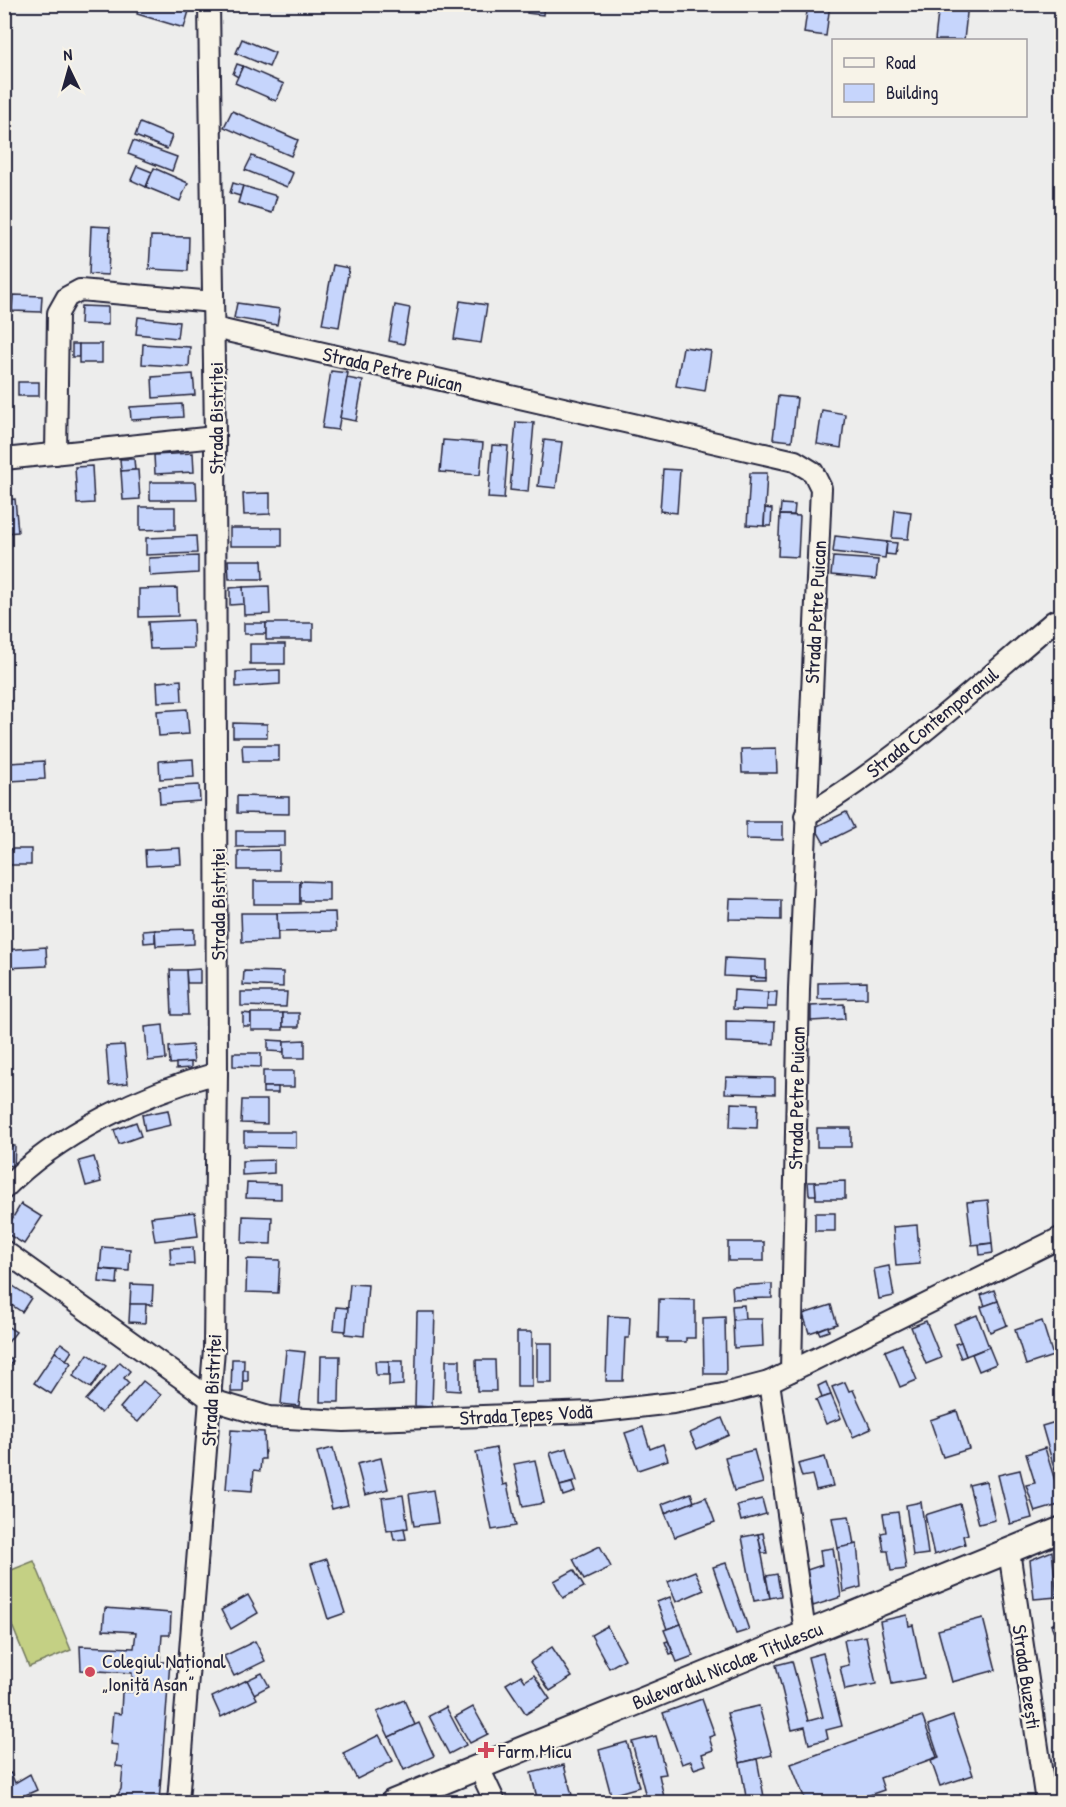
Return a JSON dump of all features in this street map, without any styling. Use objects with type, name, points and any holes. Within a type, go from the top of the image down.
[{"type":"street","name":"Strada Bistriței","points":[[178,1803],[212,1400],[217,1073],[215,437],[209,4]]},
{"type":"street","points":[[56,454],[58,314],[67,297],[80,290],[213,302]]},
{"type":"street","name":"Strada Petre Puican","points":[[214,328],[795,461],[813,472],[821,488],[805,816],[790,1371]]},
{"type":"street","points":[[4,459],[215,437]]},
{"type":"street","name":"Strada Contemporanul","points":[[805,816],[840,795],[909,744],[1054,621]]},
{"type":"street","points":[[4,1189],[56,1147],[92,1126],[165,1090],[217,1073]]},
{"type":"street","name":"Strada Țepeș Vodă","points":[[4,1251],[212,1400],[269,1417],[344,1422],[592,1412],[673,1403],[723,1394],[769,1382],[1062,1237]]},
{"type":"street","points":[[769,1382],[806,1632]]},
{"type":"street","name":"Bulevardul Nicolae Titulescu","points":[[393,1803],[1062,1529]]},
{"type":"street","name":"Strada Buzești","points":[[1009,1551],[1046,1803]]},
{"type":"street","points":[[479,1768],[495,1803]]},
{"type":"green space","points":[[34,1561],[71,1650],[29,1667],[5,1608],[4,1573]]},
{"type":"building","points":[[139,4],[166,4],[189,11],[184,28],[137,14]]},
{"type":"building","points":[[528,4],[544,4],[543,15],[527,13]]},
{"type":"building","points":[[808,4],[830,4],[826,36],[804,33]]},
{"type":"building","points":[[939,4],[968,4],[964,39],[935,39]]},
{"type":"building","points":[[242,39],[275,53],[269,67],[236,53]]},
{"type":"building","points":[[237,64],[243,66],[238,77],[233,74]]},
{"type":"building","points":[[243,66],[284,84],[276,101],[235,83]]},
{"type":"building","points":[[232,111],[298,140],[291,156],[224,127]]},
{"type":"building","points":[[140,123],[172,136],[167,149],[135,136]]},
{"type":"building","points":[[133,141],[177,157],[172,171],[128,154]]},
{"type":"building","points":[[252,156],[293,173],[287,187],[245,170]]},
{"type":"building","points":[[137,166],[152,172],[146,187],[131,180]]},
{"type":"building","points":[[154,168],[188,183],[180,201],[146,187]]},
{"type":"building","points":[[233,183],[243,186],[240,196],[230,193]]},
{"type":"building","points":[[243,186],[277,196],[272,213],[238,203]]},
{"type":"building","points":[[91,226],[110,227],[108,275],[89,274]]},
{"type":"building","points":[[151,236],[189,237],[188,271],[149,269]]},
{"type":"building","points":[[333,265],[349,268],[339,327],[322,324]]},
{"type":"building","points":[[13,295],[42,296],[41,312],[12,311]]},
{"type":"building","points":[[460,301],[487,305],[481,343],[454,339]]},
{"type":"building","points":[[237,303],[280,309],[277,325],[234,318]]},
{"type":"building","points":[[395,305],[410,308],[404,344],[389,341]]},
{"type":"building","points":[[81,306],[108,307],[108,325],[80,324]]},
{"type":"building","points":[[138,317],[179,322],[177,338],[136,334]]},
{"type":"building","points":[[72,344],[79,344],[79,357],[72,357]]},
{"type":"building","points":[[79,344],[102,344],[102,363],[79,363]]},
{"type":"building","points":[[143,344],[190,347],[189,367],[142,364]]},
{"type":"building","points":[[683,347],[711,351],[705,391],[676,386]]},
{"type":"building","points":[[331,371],[348,373],[338,430],[322,428]]},
{"type":"building","points":[[193,374],[195,395],[153,398],[152,377]]},
{"type":"building","points":[[347,378],[363,381],[356,421],[340,418]]},
{"type":"building","points":[[18,382],[39,382],[39,396],[18,396]]},
{"type":"building","points":[[778,396],[797,398],[792,441],[773,439]]},
{"type":"building","points":[[182,404],[183,417],[131,420],[130,407]]},
{"type":"building","points":[[822,410],[845,414],[841,448],[817,444]]},
{"type":"building","points":[[516,422],[534,423],[528,492],[510,490]]},
{"type":"building","points":[[443,440],[483,443],[480,475],[440,472]]},
{"type":"building","points":[[544,440],[562,442],[556,488],[538,486]]},
{"type":"building","points":[[492,445],[508,446],[504,499],[488,498]]},
{"type":"building","points":[[193,453],[194,472],[155,474],[154,455]]},
{"type":"building","points":[[120,459],[134,459],[135,470],[121,471]]},
{"type":"building","points":[[92,466],[94,503],[77,504],[75,467]]},
{"type":"building","points":[[663,469],[680,470],[677,513],[660,511]]},
{"type":"building","points":[[138,470],[140,499],[123,500],[121,471]]},
{"type":"building","points":[[750,473],[767,473],[764,526],[747,525]]},
{"type":"building","points":[[150,482],[196,482],[197,500],[150,500]]},
{"type":"building","points":[[270,493],[270,514],[244,515],[243,494]]},
{"type":"building","points":[[15,499],[18,532],[6,533],[4,500]]},
{"type":"building","points":[[781,504],[795,505],[794,515],[780,515]]},
{"type":"building","points":[[140,507],[175,507],[175,529],[140,530]]},
{"type":"building","points":[[765,508],[772,509],[771,526],[764,526]]},
{"type":"building","points":[[895,510],[911,512],[908,539],[892,538]]},
{"type":"building","points":[[780,515],[800,516],[798,557],[778,556]]},
{"type":"building","points":[[230,528],[282,528],[282,546],[230,546]]},
{"type":"building","points":[[196,536],[197,553],[146,555],[146,538]]},
{"type":"building","points":[[835,536],[887,542],[885,558],[833,552]]},
{"type":"building","points":[[887,542],[897,543],[895,555],[886,554]]},
{"type":"building","points":[[198,556],[198,573],[150,576],[149,558]]},
{"type":"building","points":[[833,557],[878,560],[876,579],[831,575]]},
{"type":"building","points":[[228,560],[262,560],[263,579],[229,579]]},
{"type":"building","points":[[269,586],[270,614],[244,615],[243,587]]},
{"type":"building","points":[[243,587],[244,604],[230,605],[230,588]]},
{"type":"building","points":[[177,588],[178,616],[139,617],[139,589]]},
{"type":"building","points":[[193,620],[194,648],[150,649],[148,622]]},
{"type":"building","points":[[244,623],[266,623],[266,634],[244,634]]},
{"type":"building","points":[[266,623],[313,623],[313,640],[266,640]]},
{"type":"building","points":[[250,644],[285,644],[285,664],[250,664]]},
{"type":"building","points":[[280,670],[280,684],[236,687],[236,672]]},
{"type":"building","points":[[181,680],[182,701],[158,702],[157,682]]},
{"type":"building","points":[[187,709],[189,734],[159,736],[157,711]]},
{"type":"building","points":[[233,723],[267,724],[267,737],[233,737]]},
{"type":"building","points":[[242,745],[279,745],[279,761],[243,761]]},
{"type":"building","points":[[776,748],[777,773],[742,773],[741,749]]},
{"type":"building","points":[[193,759],[194,777],[160,779],[159,761]]},
{"type":"building","points":[[44,761],[45,779],[10,781],[9,763]]},
{"type":"building","points":[[4,768],[8,768],[9,787],[4,787]]},
{"type":"building","points":[[199,785],[200,801],[160,804],[159,787]]},
{"type":"building","points":[[237,796],[289,797],[289,814],[237,813]]},
{"type":"building","points":[[846,812],[854,828],[824,843],[815,827]]},
{"type":"building","points":[[746,822],[783,822],[783,840],[746,839]]},
{"type":"building","points":[[236,831],[285,831],[285,846],[236,847]]},
{"type":"building","points":[[180,848],[181,864],[146,866],[145,850]]},
{"type":"building","points":[[4,849],[31,849],[31,865],[4,865]]},
{"type":"building","points":[[279,850],[279,870],[238,870],[238,851]]},
{"type":"building","points":[[254,881],[300,881],[300,904],[254,904]]},
{"type":"building","points":[[300,881],[329,882],[329,901],[300,901]]},
{"type":"building","points":[[730,899],[781,900],[781,920],[729,919]]},
{"type":"building","points":[[335,912],[336,931],[278,932],[277,913]]},
{"type":"building","points":[[241,913],[277,913],[278,941],[242,942]]},
{"type":"building","points":[[194,929],[194,944],[156,946],[155,930]]},
{"type":"building","points":[[155,930],[155,942],[144,943],[143,931]]},
{"type":"building","points":[[46,947],[47,966],[5,968],[4,950]]},
{"type":"building","points":[[725,958],[766,960],[766,978],[724,976]]},
{"type":"building","points":[[200,969],[200,983],[187,983],[186,970]]},
{"type":"building","points":[[170,970],[186,970],[188,1015],[172,1015]]},
{"type":"building","points":[[244,971],[283,972],[283,987],[243,985]]},
{"type":"building","points":[[750,977],[766,978],[766,981],[750,981]]},
{"type":"building","points":[[867,982],[867,998],[818,999],[818,983]]},
{"type":"building","points":[[734,990],[768,992],[767,1010],[733,1009]]},
{"type":"building","points":[[241,992],[287,992],[286,1007],[241,1006]]},
{"type":"building","points":[[768,992],[777,992],[776,1007],[767,1007]]},
{"type":"building","points":[[844,1004],[845,1019],[811,1021],[811,1006]]},
{"type":"building","points":[[243,1013],[251,1014],[251,1026],[243,1026]]},
{"type":"building","points":[[251,1013],[283,1013],[283,1030],[251,1030]]},
{"type":"building","points":[[283,1013],[299,1013],[299,1027],[283,1027]]},
{"type":"building","points":[[726,1021],[775,1022],[774,1044],[726,1042]]},
{"type":"building","points":[[163,1025],[166,1059],[148,1061],[145,1027]]},
{"type":"building","points":[[268,1040],[284,1041],[284,1052],[268,1051]]},
{"type":"building","points":[[305,1040],[305,1058],[284,1058],[284,1041]]},
{"type":"building","points":[[124,1045],[128,1083],[109,1085],[106,1046]]},
{"type":"building","points":[[192,1045],[194,1062],[170,1064],[169,1047]]},
{"type":"building","points":[[233,1053],[261,1053],[261,1067],[233,1066]]},
{"type":"building","points":[[191,1062],[191,1068],[176,1069],[176,1063]]},
{"type":"building","points":[[263,1071],[294,1071],[294,1087],[263,1087]]},
{"type":"building","points":[[726,1077],[775,1078],[775,1094],[725,1093]]},
{"type":"building","points":[[263,1087],[278,1087],[278,1093],[263,1093]]},
{"type":"building","points":[[242,1100],[267,1100],[267,1124],[241,1123]]},
{"type":"building","points":[[731,1103],[758,1104],[757,1128],[730,1127]]},
{"type":"building","points":[[168,1110],[171,1125],[145,1131],[142,1115]]},
{"type":"building","points":[[136,1122],[141,1136],[119,1144],[114,1130]]},
{"type":"building","points":[[4,1126],[10,1127],[9,1146],[4,1146]]},
{"type":"building","points":[[817,1128],[851,1128],[851,1147],[817,1147]]},
{"type":"building","points":[[244,1132],[296,1132],[296,1147],[244,1146]]},
{"type":"building","points":[[4,1146],[15,1146],[14,1166],[4,1165]]},
{"type":"building","points":[[1062,1148],[1062,1187],[1060,1187],[1056,1149]]},
{"type":"building","points":[[94,1157],[101,1182],[86,1186],[79,1161]]},
{"type":"building","points":[[274,1160],[274,1173],[242,1175],[242,1161]]},
{"type":"building","points":[[845,1181],[845,1199],[816,1199],[815,1182]]},
{"type":"building","points":[[808,1182],[815,1182],[816,1195],[809,1195]]},
{"type":"building","points":[[247,1183],[281,1184],[281,1199],[246,1198]]},
{"type":"building","points":[[988,1200],[992,1243],[972,1245],[967,1202]]},
{"type":"building","points":[[21,1204],[42,1217],[24,1244],[4,1232]]},
{"type":"building","points":[[195,1212],[198,1236],[155,1241],[151,1217]]},
{"type":"building","points":[[815,1213],[835,1213],[835,1231],[815,1231]]},
{"type":"building","points":[[243,1216],[272,1217],[271,1244],[242,1243]]},
{"type":"building","points":[[917,1225],[920,1264],[896,1266],[893,1227]]},
{"type":"building","points":[[728,1242],[764,1242],[764,1261],[728,1261]]},
{"type":"building","points":[[992,1243],[993,1253],[980,1255],[979,1245]]},
{"type":"building","points":[[102,1247],[130,1249],[129,1271],[100,1269]]},
{"type":"building","points":[[193,1247],[194,1264],[171,1265],[170,1248]]},
{"type":"building","points":[[247,1259],[280,1260],[278,1293],[246,1292]]},
{"type":"building","points":[[889,1266],[894,1296],[879,1299],[874,1269]]},
{"type":"building","points":[[100,1269],[118,1271],[117,1284],[99,1282]]},
{"type":"building","points":[[4,1280],[31,1298],[22,1312],[4,1300]]},
{"type":"building","points":[[131,1284],[153,1285],[152,1305],[130,1304]]},
{"type":"building","points":[[350,1284],[368,1285],[364,1336],[345,1334]]},
{"type":"building","points":[[772,1284],[772,1298],[733,1299],[732,1286]]},
{"type":"building","points":[[994,1290],[998,1301],[985,1306],[981,1295]]},
{"type":"building","points":[[659,1299],[695,1300],[695,1338],[686,1338],[686,1342],[666,1342],[667,1338],[658,1338]]},
{"type":"building","points":[[998,1301],[1007,1325],[990,1332],[981,1307]]},
{"type":"building","points":[[130,1304],[146,1304],[145,1323],[129,1322]]},
{"type":"building","points":[[744,1305],[745,1319],[733,1320],[732,1306]]},
{"type":"building","points":[[831,1305],[837,1324],[809,1333],[803,1314]]},
{"type":"building","points":[[336,1307],[348,1308],[346,1331],[334,1330]]},
{"type":"building","points":[[417,1312],[435,1312],[432,1407],[415,1406]]},
{"type":"building","points":[[977,1315],[989,1347],[966,1356],[954,1324]]},
{"type":"building","points":[[608,1316],[630,1317],[629,1338],[625,1338],[623,1381],[606,1381]]},
{"type":"building","points":[[725,1317],[726,1374],[704,1374],[703,1318]]},
{"type":"building","points":[[762,1319],[763,1346],[734,1348],[733,1320]]},
{"type":"building","points":[[926,1321],[941,1358],[926,1364],[911,1327]]},
{"type":"building","points":[[1042,1321],[1053,1356],[1026,1365],[1015,1330]]},
{"type":"building","points":[[4,1324],[16,1332],[6,1345],[4,1344]]},
{"type":"building","points":[[828,1326],[829,1331],[820,1334],[818,1330]]},
{"type":"building","points":[[517,1332],[532,1332],[532,1387],[517,1387]]},
{"type":"building","points":[[961,1342],[966,1356],[961,1358],[955,1344]]},
{"type":"building","points":[[61,1343],[72,1351],[66,1360],[55,1352]]},
{"type":"building","points":[[537,1343],[552,1343],[552,1383],[537,1383]]},
{"type":"building","points":[[902,1344],[917,1380],[900,1387],[885,1351]]},
{"type":"building","points":[[989,1347],[996,1364],[979,1371],[972,1354]]},
{"type":"building","points":[[286,1350],[305,1352],[299,1406],[281,1404]]},
{"type":"building","points":[[55,1352],[71,1363],[51,1394],[34,1383]]},
{"type":"building","points":[[88,1354],[106,1366],[91,1388],[73,1376]]},
{"type":"building","points":[[4,1355],[13,1361],[4,1372]]},
{"type":"building","points":[[321,1356],[340,1356],[339,1402],[320,1402]]},
{"type":"building","points":[[232,1359],[244,1359],[243,1392],[231,1392]]},
{"type":"building","points":[[446,1360],[460,1360],[460,1391],[446,1390]]},
{"type":"building","points":[[476,1360],[495,1360],[496,1391],[477,1391]]},
{"type":"building","points":[[375,1361],[389,1361],[389,1375],[376,1375]]},
{"type":"building","points":[[389,1361],[403,1361],[403,1385],[389,1386]]},
{"type":"building","points":[[120,1362],[130,1371],[124,1378],[129,1383],[101,1413],[86,1400]]},
{"type":"building","points":[[243,1370],[248,1370],[248,1381],[243,1381]]},
{"type":"building","points":[[143,1381],[161,1395],[138,1422],[120,1408]]},
{"type":"building","points":[[826,1382],[831,1395],[822,1398],[818,1386]]},
{"type":"building","points":[[845,1382],[849,1391],[853,1390],[871,1429],[853,1437],[832,1387]]},
{"type":"building","points":[[831,1395],[841,1418],[826,1424],[816,1400]]},
{"type":"building","points":[[957,1411],[969,1449],[943,1457],[930,1420]]},
{"type":"building","points":[[722,1418],[729,1435],[697,1449],[690,1433]]},
{"type":"building","points":[[1059,1421],[1062,1431],[1059,1485],[1042,1426]]},
{"type":"building","points":[[643,1427],[650,1449],[663,1444],[668,1460],[638,1470],[625,1433]]},
{"type":"building","points":[[231,1430],[264,1432],[265,1459],[261,1459],[260,1471],[254,1470],[252,1491],[226,1489]]},
{"type":"building","points":[[333,1448],[348,1505],[332,1509],[317,1452]]},
{"type":"building","points":[[496,1448],[503,1485],[507,1484],[516,1526],[492,1530],[476,1452]]},
{"type":"building","points":[[567,1448],[577,1481],[560,1486],[550,1453]]},
{"type":"building","points":[[1045,1448],[1062,1504],[1035,1512],[1026,1485],[1035,1483],[1026,1454]]},
{"type":"building","points":[[754,1450],[763,1483],[734,1491],[725,1457]]},
{"type":"building","points":[[825,1457],[833,1486],[816,1490],[812,1475],[802,1477],[798,1464]]},
{"type":"building","points":[[381,1458],[388,1489],[365,1495],[357,1464]]},
{"type":"building","points":[[535,1460],[544,1503],[523,1507],[514,1464]]},
{"type":"building","points":[[1020,1470],[1032,1518],[1010,1524],[998,1475]]},
{"type":"building","points":[[986,1481],[995,1520],[979,1524],[969,1485]]},
{"type":"building","points":[[572,1483],[575,1492],[563,1496],[560,1486]]},
{"type":"building","points":[[433,1490],[438,1523],[414,1526],[409,1494]]},
{"type":"building","points":[[691,1493],[694,1502],[665,1513],[662,1504]]},
{"type":"building","points":[[403,1495],[408,1528],[387,1531],[382,1498]]},
{"type":"building","points":[[706,1497],[715,1522],[675,1537],[665,1513]]},
{"type":"building","points":[[762,1499],[766,1514],[741,1521],[737,1505]]},
{"type":"building","points":[[921,1502],[928,1554],[913,1556],[906,1505]]},
{"type":"building","points":[[960,1504],[968,1534],[963,1536],[965,1544],[934,1555],[925,1515]]},
{"type":"building","points":[[898,1512],[906,1569],[891,1571],[888,1551],[884,1551],[881,1533],[886,1532],[883,1514]]},
{"type":"building","points":[[849,1516],[854,1545],[838,1548],[832,1518]]},
{"type":"building","points":[[404,1528],[406,1539],[394,1540],[392,1530]]},
{"type":"building","points":[[763,1533],[767,1553],[762,1553],[758,1534]]},
{"type":"building","points":[[758,1534],[770,1598],[754,1601],[742,1537]]},
{"type":"building","points":[[857,1544],[861,1587],[843,1592],[838,1548]]},
{"type":"building","points":[[600,1546],[611,1567],[584,1580],[573,1559]]},
{"type":"building","points":[[833,1548],[841,1597],[813,1606],[807,1570],[822,1565],[820,1550]]},
{"type":"building","points":[[1052,1551],[1057,1597],[1034,1599],[1030,1560]]},
{"type":"building","points":[[327,1559],[345,1613],[328,1619],[311,1564]]},
{"type":"building","points":[[726,1563],[749,1630],[736,1634],[713,1567]]},
{"type":"building","points":[[574,1570],[584,1587],[563,1598],[554,1581]]},
{"type":"building","points":[[695,1571],[704,1590],[676,1602],[668,1582]]},
{"type":"building","points":[[777,1574],[781,1596],[770,1598],[766,1576]]},
{"type":"building","points":[[248,1595],[258,1613],[231,1629],[221,1610]]},
{"type":"building","points":[[670,1597],[681,1624],[667,1629],[657,1602]]},
{"type":"building","points":[[105,1608],[171,1613],[170,1635],[162,1635],[160,1662],[170,1662],[159,1802],[105,1802],[116,1798],[121,1789],[123,1767],[116,1766],[118,1745],[110,1744],[113,1713],[121,1714],[122,1692],[132,1692],[132,1673],[81,1670],[80,1646],[134,1648],[136,1632],[103,1630]]},
{"type":"building","points":[[907,1615],[909,1626],[913,1625],[924,1678],[892,1684],[880,1621]]},
{"type":"building","points":[[983,1618],[996,1670],[952,1682],[938,1630]]},
{"type":"building","points":[[1062,1620],[1062,1650],[1051,1625]]},
{"type":"building","points":[[681,1624],[693,1656],[677,1662],[664,1630]]},
{"type":"building","points":[[607,1626],[625,1659],[609,1668],[591,1635]]},
{"type":"building","points":[[866,1636],[876,1684],[845,1690],[840,1667],[849,1665],[844,1640]]},
{"type":"building","points":[[255,1641],[265,1661],[234,1676],[224,1656]]},
{"type":"building","points":[[668,1641],[673,1653],[670,1654],[665,1642]]},
{"type":"building","points":[[552,1647],[572,1677],[550,1691],[530,1662]]},
{"type":"building","points":[[823,1653],[842,1726],[826,1730],[828,1739],[809,1744],[805,1727],[792,1730],[776,1665],[792,1661],[808,1721],[823,1717],[808,1657]]},
{"type":"building","points":[[262,1673],[269,1686],[254,1694],[247,1680]]},
{"type":"building","points":[[521,1675],[525,1681],[534,1675],[550,1699],[526,1714],[506,1684]]},
{"type":"building","points":[[247,1680],[257,1699],[221,1717],[212,1697]]},
{"type":"building","points":[[702,1699],[715,1735],[709,1737],[713,1750],[702,1754],[706,1765],[694,1769],[691,1761],[682,1764],[663,1713]]},
{"type":"building","points":[[404,1700],[415,1725],[389,1737],[377,1712]]},
{"type":"building","points":[[759,1706],[772,1755],[740,1763],[727,1713]]},
{"type":"building","points":[[446,1707],[466,1745],[449,1754],[429,1716]]},
{"type":"building","points":[[473,1707],[488,1734],[470,1743],[455,1717]]},
{"type":"building","points":[[922,1716],[937,1757],[880,1778],[884,1790],[849,1802],[806,1802],[791,1764]]},
{"type":"building","points":[[953,1716],[973,1775],[940,1786],[931,1761],[939,1758],[928,1725]]},
{"type":"building","points":[[419,1723],[434,1756],[404,1770],[389,1737]]},
{"type":"building","points":[[379,1735],[393,1761],[357,1779],[343,1753]]},
{"type":"building","points":[[656,1736],[666,1774],[659,1775],[664,1797],[647,1801],[632,1742]]},
{"type":"building","points":[[627,1742],[639,1787],[611,1795],[599,1750]]},
{"type":"building","points":[[757,1759],[765,1802],[747,1802],[740,1763]]},
{"type":"building","points":[[564,1765],[572,1795],[561,1798],[562,1802],[538,1802],[531,1773]]},
{"type":"building","points":[[1062,1765],[1062,1791],[1059,1766]]},
{"type":"building","points":[[11,1773],[15,1783],[30,1774],[37,1790],[21,1797],[23,1802],[4,1802],[4,1776]]},
{"type":"place","name":"Colegiul Național „Ioniță Asan”","points":[[90,1672]]},
{"type":"place","name":"Farm Micu","points":[[486,1750]]}]
